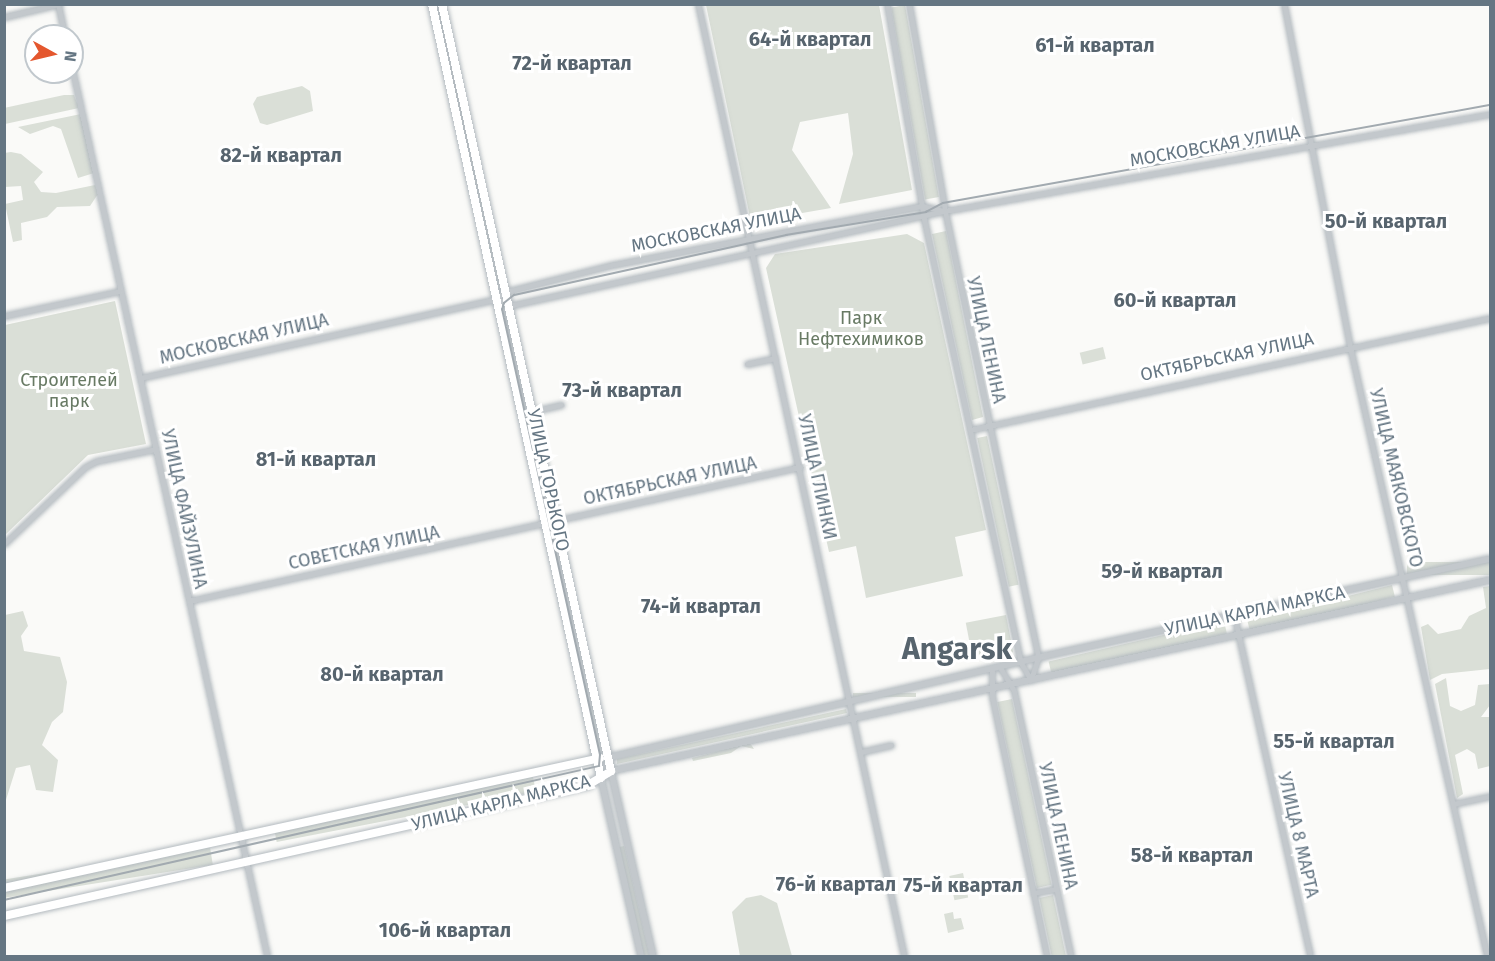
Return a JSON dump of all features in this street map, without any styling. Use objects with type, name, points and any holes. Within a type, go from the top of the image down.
[{"type":"main road","name":"УЛИЦА ГОРЬКОГО","points":[[432,4],[602,778]]},
{"type":"main road","name":"УЛИЦА ГОРЬКОГО","points":[[442,4],[505,292],[534,411],[611,771]]},
{"type":"main road","name":"УЛИЦА КАРЛА МАРКСА","points":[[4,888],[597,758],[607,758]]},
{"type":"main road","name":"УЛИЦА КАРЛА МАРКСА","points":[[4,916],[545,796],[591,784],[611,771]]},
{"type":"street","name":"УЛИЦА ГЛИНКИ","points":[[698,4],[800,467],[904,957]]},
{"type":"street","name":"УЛИЦА ЛЕНИНА","points":[[887,4],[924,219],[1021,663]]},
{"type":"street","name":"УЛИЦА ЛЕНИНА","points":[[909,4],[945,212],[1038,658],[1031,680]]},
{"type":"street","name":"УЛИЦА МАЯКОВСКОГО","points":[[1284,4],[1309,145],[1350,347],[1487,957]]},
{"type":"street","points":[[4,17],[58,5],[62,24]]},
{"type":"street","name":"УЛИЦА ФАЙЗУЛИНА","points":[[75,84],[267,957]]},
{"type":"street","name":"МОСКОВСКАЯ УЛИЦА","points":[[508,304],[751,251],[924,219],[945,212],[1491,114]]},
{"type":"street","name":"МОСКОВСКАЯ УЛИЦА","points":[[140,378],[495,298],[505,292],[749,238],[922,206],[945,212]]},
{"type":"street","points":[[4,316],[120,291]]},
{"type":"street","points":[[495,298],[508,304]]},
{"type":"street","name":"ОКТЯБРЬСКАЯ УЛИЦА","points":[[970,430],[1491,318]]},
{"type":"street","points":[[747,364],[776,358]]},
{"type":"street","points":[[534,411],[561,405]]},
{"type":"street","points":[[4,544],[85,467],[97,460],[156,449]]},
{"type":"street","name":"ОКТЯБРЬСКАЯ УЛИЦА","points":[[546,524],[800,467]]},
{"type":"street","name":"СОВЕТСКАЯ УЛИЦА","points":[[189,601],[546,524]]},
{"type":"street","name":"УЛИЦА КАРЛА МАРКСА","points":[[607,758],[1001,669],[1038,658],[1491,560]]},
{"type":"street","name":"УЛИЦА КАРЛА МАРКСА","points":[[611,771],[990,686],[1031,680],[1491,580]]},
{"type":"street","name":"УЛИЦА 8 МАРТА","points":[[1234,615],[1310,957]]},
{"type":"street","points":[[1021,663],[1031,680]]},
{"type":"street","name":"УЛИЦА ЛЕНИНА","points":[[1001,669],[1011,683],[1071,957]]},
{"type":"street","points":[[992,671],[990,686],[1047,957]]},
{"type":"street","points":[[861,752],[891,745]]},
{"type":"street","name":"УЛИЦА ГОРЬКОГО","points":[[611,771],[652,957]]},
{"type":"street","name":"УЛИЦА ГОРЬКОГО","points":[[602,778],[641,957]]},
{"type":"street","points":[[1453,804],[1491,796]]},
{"type":"street","points":[[614,838],[625,836]]},
{"type":"street","points":[[1033,893],[1056,889]]},
{"type":"green space","points":[[706,5],[879,5],[912,190],[839,204],[853,154],[848,113],[800,122],[792,150],[831,208],[751,222]]},
{"type":"green space","points":[[905,5],[939,197],[925,199],[891,7]]},
{"type":"green space","points":[[455,79],[493,256],[489,257],[451,80]]},
{"type":"green space","points":[[302,86],[310,91],[313,111],[267,125],[260,123],[253,104],[257,97]]},
{"type":"green space","points":[[64,95],[74,95],[79,108],[5,124],[4,108]]},
{"type":"green space","points":[[81,114],[94,173],[78,178],[61,129],[53,126],[30,134],[18,127]]},
{"type":"green space","points":[[4,153],[21,154],[43,172],[34,182],[41,192],[56,193],[95,185],[98,194],[90,206],[57,207],[47,217],[21,223],[22,240],[13,242],[5,204],[23,200],[21,186],[5,187]]},
{"type":"green space","points":[[946,231],[983,417],[972,420],[932,234]]},
{"type":"green space","name":"Парк Нефтехимиков","points":[[907,234],[924,243],[986,530],[955,537],[963,576],[866,598],[856,546],[829,552],[766,268],[775,254]]},
{"type":"green space","name":"Строителей парк","points":[[115,301],[146,444],[88,455],[5,535],[5,325]]},
{"type":"green space","points":[[1103,347],[1106,359],[1083,364],[1080,353]]},
{"type":"green space","points":[[987,436],[1019,585],[1009,587],[977,438]]},
{"type":"green space","points":[[1407,562],[1490,562],[1490,575],[1407,575]]},
{"type":"green space","points":[[1392,585],[1395,597],[1250,633],[1247,621]]},
{"type":"green space","points":[[1490,586],[1490,669],[1442,674],[1430,680],[1421,627],[1428,624],[1438,634],[1461,629],[1469,616],[1486,608],[1483,587]]},
{"type":"green space","points":[[23,611],[28,626],[21,636],[24,651],[60,657],[67,682],[63,712],[52,722],[42,745],[58,760],[53,792],[36,790],[30,765],[16,768],[5,803],[5,615]]},
{"type":"green space","points":[[1006,615],[1013,652],[973,660],[966,623]]},
{"type":"green space","points":[[1224,621],[1227,634],[1052,674],[1049,661]]},
{"type":"green space","points":[[1446,678],[1450,706],[1461,711],[1475,705],[1478,685],[1490,684],[1490,705],[1481,717],[1490,717],[1490,766],[1478,769],[1475,754],[1467,749],[1455,755],[1463,794],[1457,798],[1435,684]]},
{"type":"green space","points":[[853,693],[916,693],[916,697],[853,697]]},
{"type":"green space","points":[[1012,699],[1052,885],[1037,888],[997,702]]},
{"type":"green space","points":[[846,709],[847,713],[617,764],[617,759]]},
{"type":"green space","points":[[750,743],[754,749],[741,746],[731,753],[693,761],[692,758]]},
{"type":"green space","points":[[533,777],[536,792],[277,842],[274,827]]},
{"type":"green space","points":[[624,846],[649,956],[643,956],[618,847]]},
{"type":"green space","points":[[210,847],[213,865],[5,898],[4,880]]},
{"type":"green space","points":[[963,873],[968,897],[955,900],[949,876]]},
{"type":"green space","points":[[761,895],[777,903],[792,956],[740,956],[732,912],[746,898]]},
{"type":"green space","points":[[1053,895],[1066,956],[1052,956],[1039,898]]},
{"type":"green space","points":[[953,912],[954,919],[961,918],[964,929],[948,933],[944,914]]},
{"type":"tram line","points":[[4,900],[599,766],[600,755],[502,310],[504,303],[514,295],[786,235],[926,212],[943,203],[1490,105]]},
{"type":"district","name":"64-й квартал","points":[[810,39]]},
{"type":"district","name":"61-й квартал","points":[[1095,45]]},
{"type":"district","name":"72-й квартал","points":[[572,63]]},
{"type":"district","name":"82-й квартал","points":[[281,155]]},
{"type":"district","name":"50-й квартал","points":[[1386,221]]},
{"type":"district","name":"60-й квартал","points":[[1175,300]]},
{"type":"district","name":"73-й квартал","points":[[622,390]]},
{"type":"district","name":"81-й квартал","points":[[316,459]]},
{"type":"district","name":"59-й квартал","points":[[1162,571]]},
{"type":"district","name":"74-й квартал","points":[[701,606]]},
{"type":"district","name":"Angarsk","points":[[957,649]]},
{"type":"district","name":"80-й квартал","points":[[382,674]]},
{"type":"district","name":"55-й квартал","points":[[1334,741]]},
{"type":"district","name":"58-й квартал","points":[[1192,855]]},
{"type":"district","name":"76-й квартал","points":[[836,884]]},
{"type":"district","name":"75-й квартал","points":[[963,885]]},
{"type":"district","name":"106-й квартал","points":[[445,930]]}]
